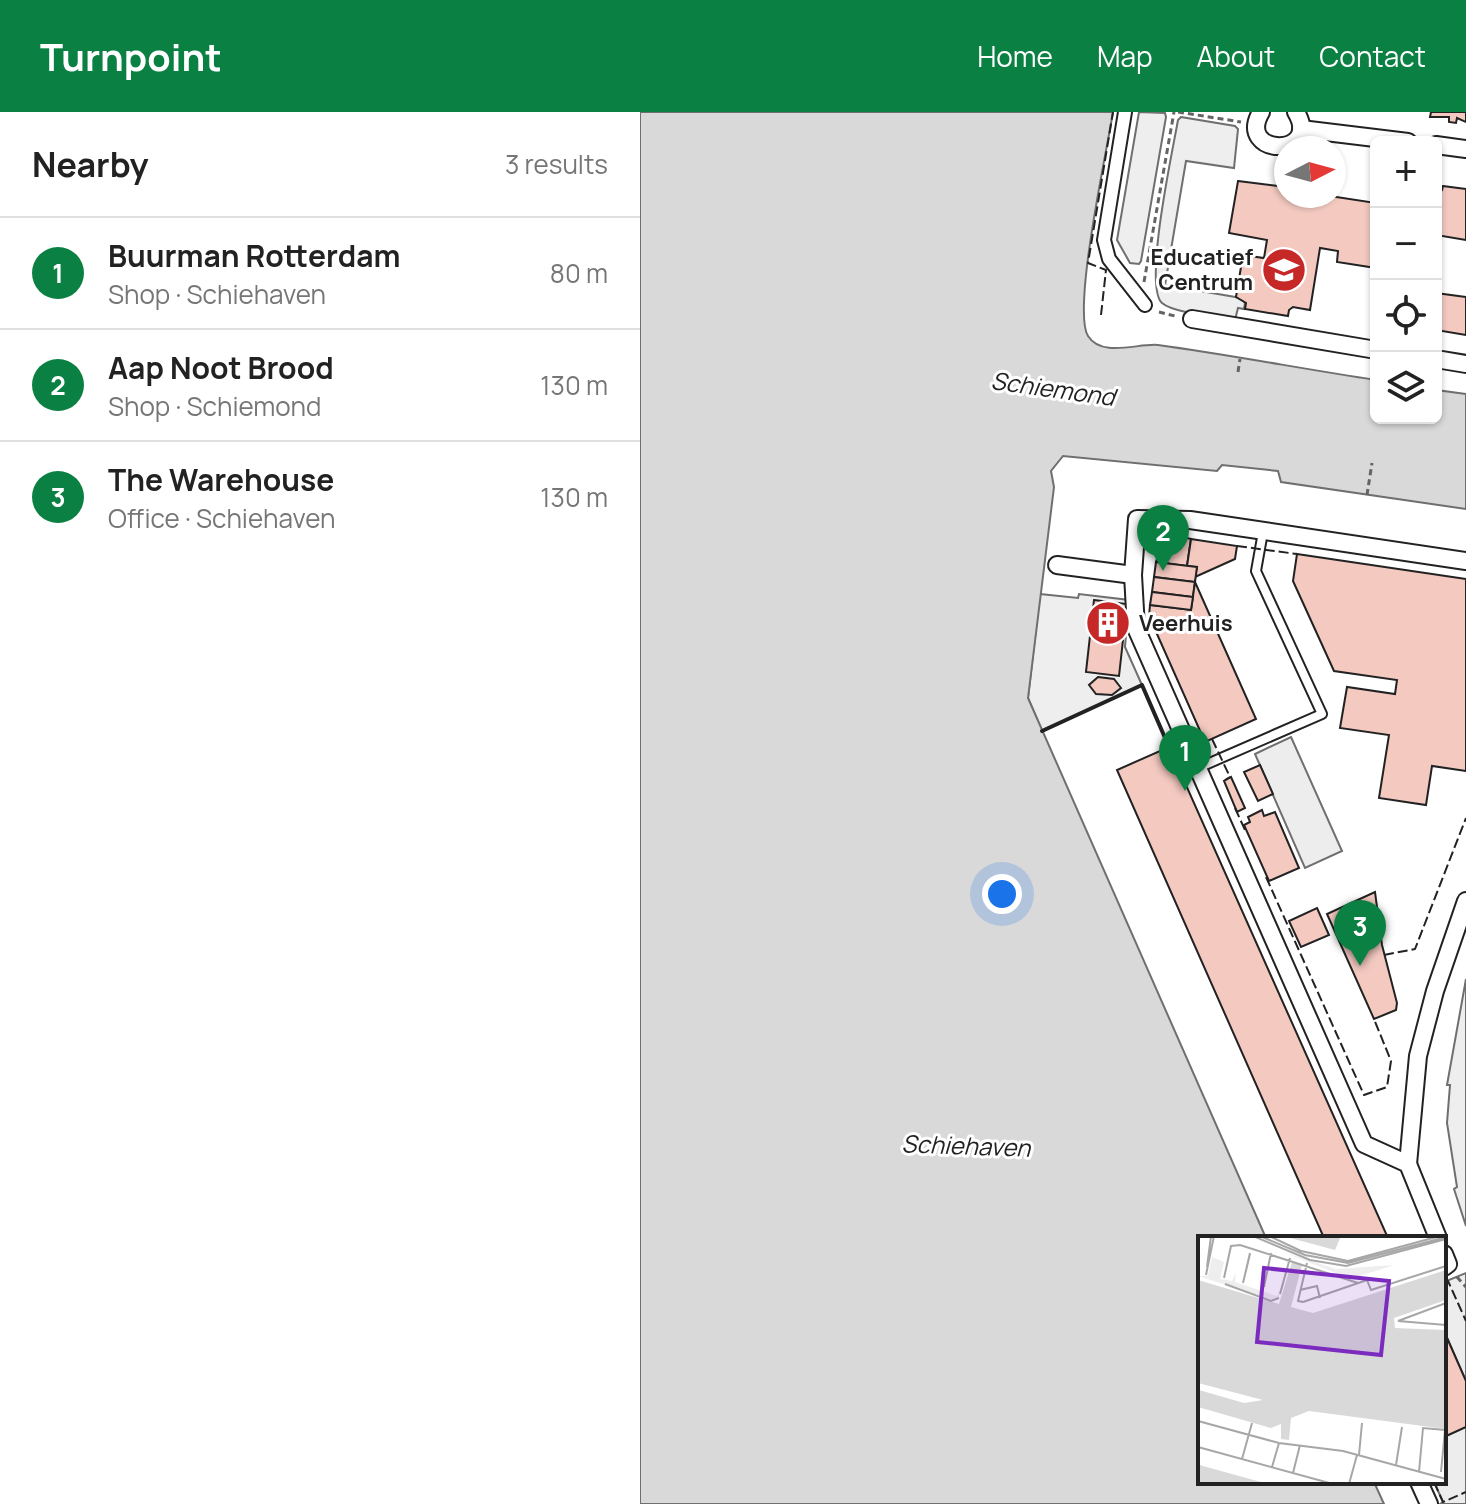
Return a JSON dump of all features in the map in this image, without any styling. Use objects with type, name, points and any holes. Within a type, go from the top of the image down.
[{"type":"street","points":[[1125,112],[1104,240],[1109,259],[1145,305]]},
{"type":"street","points":[[1259,118],[1261,139],[1281,148],[1294,142],[1299,120],[1378,136]]},
{"type":"street","points":[[1442,146],[1466,149]]},
{"type":"street","points":[[1192,319],[1370,349]]},
{"type":"street","points":[[1442,360],[1466,364]]},
{"type":"street","points":[[1408,1164],[1364,1144],[1136,628],[1133,575],[1137,519],[1190,520],[1466,561]]},
{"type":"street","points":[[1057,565],[1133,575]]},
{"type":"street","points":[[1437,1236],[1408,1164],[1418,1056],[1435,991],[1466,901]]},
{"type":"street","points":[[1420,1484],[1429,1504]]},
{"type":"lane","points":[[1197,768],[1322,714],[1256,571],[1263,532]]},
{"type":"path","points":[[1192,319],[1163,313],[1145,305],[1144,284],[1176,112],[1259,118]]},
{"type":"path","points":[[1238,372],[1240,359]]},
{"type":"path","points":[[1367,495],[1372,463]]},
{"type":"shaded area","points":[[1139,112],[1165,113],[1166,117],[1139,264],[1130,263],[1117,240]]},
{"type":"shaded area","points":[[1181,117],[1238,129],[1234,168],[1186,161],[1165,285],[1241,298],[1245,303],[1244,309],[1238,308],[1235,320],[1168,306],[1162,303],[1157,291],[1157,245],[1161,216]]},
{"type":"shaded area","points":[[1040,594],[1078,598],[1079,594],[1129,600],[1125,647],[1142,685],[1042,731],[1028,698]]},
{"type":"shaded area","points":[[1291,737],[1342,851],[1305,868],[1255,754]]},
{"type":"shaded area","points":[[1466,979],[1466,1226],[1454,1189],[1457,1187],[1447,1123],[1450,1085],[1447,1085]]},
{"type":"shaded area","points":[[1466,1273],[1466,1381],[1446,1336],[1446,1281]]},
{"type":"shaded area","points":[[1466,1427],[1466,1504],[1440,1504],[1443,1502],[1435,1484],[1446,1484],[1446,1436]]},
{"type":"water","points":[[640,112],[1113,112],[1092,228],[1084,295],[1084,320],[1088,336],[1094,343],[1111,348],[1158,345],[1370,379],[1370,424],[1442,424],[1442,391],[1466,394],[1466,509],[1281,482],[1278,471],[1222,465],[1217,471],[1063,456],[1051,471],[1054,487],[1028,698],[1265,1236],[1198,1236],[1198,1484],[1375,1484],[1384,1504],[640,1504]]},
{"type":"building","points":[[1431,112],[1466,112],[1466,122],[1457,118],[1456,123],[1449,122],[1449,117],[1430,117]]},
{"type":"building","points":[[1238,181],[1274,186],[1274,208],[1346,208],[1346,198],[1370,202],[1370,267],[1337,262],[1338,251],[1320,248],[1310,310],[1293,307],[1288,316],[1245,309],[1246,303],[1236,297],[1243,255],[1264,258],[1267,240],[1229,233]]},
{"type":"building","points":[[1443,186],[1466,189],[1466,240],[1442,236]]},
{"type":"building","points":[[1442,294],[1466,297],[1466,335],[1442,331]]},
{"type":"building","points":[[1191,539],[1187,566],[1156,562],[1166,544]]},
{"type":"building","points":[[1191,539],[1237,546],[1235,559],[1195,577],[1197,567],[1187,566]]},
{"type":"building","points":[[1297,554],[1466,579],[1466,771],[1432,766],[1426,805],[1379,798],[1389,735],[1340,728],[1347,687],[1395,694],[1397,680],[1334,671],[1293,581]]},
{"type":"building","points":[[1156,562],[1197,567],[1195,582],[1154,577]]},
{"type":"building","points":[[1154,577],[1195,582],[1193,597],[1152,592]]},
{"type":"building","points":[[1195,582],[1256,719],[1205,742],[1149,616],[1150,605],[1191,610]]},
{"type":"building","points":[[1152,592],[1193,597],[1191,610],[1150,605]]},
{"type":"building","name":"Veerhuis","points":[[1094,600],[1127,604],[1119,676],[1086,672]]},
{"type":"building","name":"Veerhuis","points":[[1098,677],[1114,679],[1121,688],[1112,695],[1096,694],[1089,685]]},
{"type":"building","points":[[1169,747],[1387,1236],[1323,1236],[1117,770]]},
{"type":"building","points":[[1260,765],[1273,794],[1258,801],[1244,772]]},
{"type":"building","points":[[1231,777],[1245,808],[1237,812],[1224,781]]},
{"type":"building","points":[[1262,810],[1264,816],[1275,812],[1299,868],[1269,881],[1244,825],[1250,822],[1248,817]]},
{"type":"building","points":[[1375,892],[1382,945],[1397,1003],[1396,1010],[1374,1019],[1327,914]]},
{"type":"building","points":[[1317,908],[1329,935],[1301,947],[1289,921]]},
{"type":"building","points":[[1446,1336],[1466,1381],[1466,1427],[1446,1436]]},
{"type":"fence","points":[[1101,315],[1106,270],[1088,263],[1113,112]]},
{"type":"fence","points":[[1237,546],[1297,554]]},
{"type":"fence","points":[[1212,739],[1230,777],[1225,780]]},
{"type":"fence","points":[[1235,808],[1245,830]]},
{"type":"fence","points":[[1384,955],[1415,949],[1466,818]]},
{"type":"fence","points":[[1266,877],[1364,1095],[1387,1087],[1391,1061],[1374,1019]]},
{"type":"fence","points":[[1446,1282],[1466,1321]]},
{"type":"fence","points":[[1435,1484],[1443,1502],[1466,1492]]},
{"type":"wall","points":[[1042,731],[1142,685],[1169,747]]},
{"type":"place","name":"Educatief Centrum","points":[[1284,270]]},
{"type":"place","name":"Aap Noot Brood","points":[[1163,571]]},
{"type":"place","name":"Veerhuis","points":[[1108,623]]},
{"type":"place","name":"Buurman Rotterdam","points":[[1185,791]]},
{"type":"place","name":"The Warehouse","points":[[1360,966]]},
{"type":"water label","name":"Schiemond","points":[[1053,388]]},
{"type":"water label","name":"Schiehaven","points":[[966,1145]]}]
